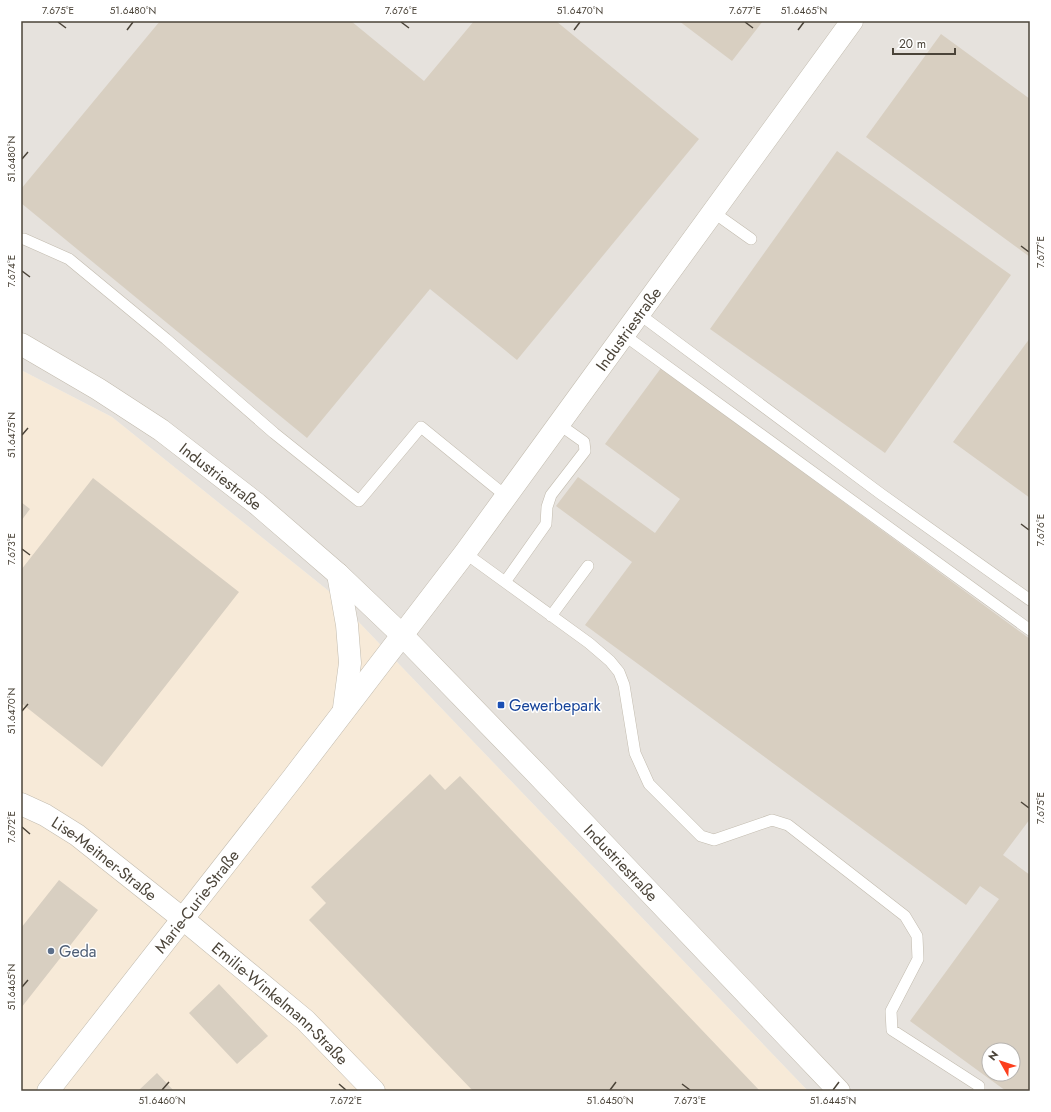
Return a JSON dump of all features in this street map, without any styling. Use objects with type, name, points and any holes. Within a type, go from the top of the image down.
[{"type":"street","name":"Industriestraße","points":[[402,635],[560,425],[852,21]]},
{"type":"street","name":"Industriestraße","points":[[21,344],[98,389],[162,430],[257,504],[338,574],[402,635],[535,772],[839,1091]]},
{"type":"street","points":[[338,574],[350,663],[344,709]]},
{"type":"street","name":"Marie-Curie-Straße","points":[[48,1091],[402,635]]},
{"type":"street","name":"Lise-Meitner-Straße","points":[[21,804],[45,815],[77,835],[183,919]]},
{"type":"street","name":"Emilie-Winkelmann-Straße","points":[[183,919],[305,1020],[374,1091]]},
{"type":"lane","points":[[713,212],[751,239]]},
{"type":"lane","points":[[24,239],[69,259],[166,339],[274,433],[360,501],[422,427],[507,497]]},
{"type":"lane","points":[[639,314],[882,494],[1030,600]]},
{"type":"lane","points":[[624,335],[1030,630]]},
{"type":"lane","points":[[505,582],[546,524],[547,507],[552,495],[585,451],[584,442],[560,425]]},
{"type":"lane","points":[[465,553],[589,643],[610,661],[619,672],[624,685],[635,753],[640,767],[649,784],[702,836],[714,840],[772,820],[788,825],[905,916],[917,936],[918,959],[891,1011],[892,1030],[979,1086],[979,1091]]},
{"type":"lane","points":[[551,616],[588,566]]},
{"type":"shaded area","points":[[21,21],[1030,21],[1030,1091],[808,1091],[330,592],[112,417],[21,370]]},
{"type":"shaded area","points":[[21,370],[112,417],[330,592],[808,1091],[21,1091]]},
{"type":"building","points":[[160,21],[351,21],[424,81],[474,21],[556,21],[699,139],[517,360],[430,289],[307,438],[21,203],[21,189]]},
{"type":"building","points":[[679,21],[763,21],[732,61]]},
{"type":"building","points":[[941,34],[1030,99],[1030,257],[866,137]]},
{"type":"building","points":[[837,151],[1011,275],[885,453],[710,329]]},
{"type":"building","points":[[1030,338],[1030,498],[953,442]]},
{"type":"building","points":[[661,368],[1030,639],[1030,819],[1003,855],[1030,875],[1030,1091],[1006,1091],[994,1082],[1021,1082],[1021,1042],[981,1042],[981,1073],[910,1021],[999,899],[980,886],[966,905],[585,625],[632,562],[556,506],[578,477],[655,533],[680,499],[605,444]]},
{"type":"building","points":[[93,478],[239,592],[102,767],[21,703],[21,570]]},
{"type":"building","points":[[21,502],[30,509],[21,521]]},
{"type":"building","points":[[430,774],[445,790],[460,776],[760,1091],[473,1091],[309,920],[326,903],[311,887]]},
{"type":"building","points":[[59,880],[98,910],[21,1008],[21,928]]},
{"type":"building","points":[[219,984],[268,1036],[237,1064],[189,1013]]},
{"type":"building","points":[[157,1073],[174,1091],[138,1091]]},
{"type":"place","name":"Gewerbepark","points":[[501,705]]},
{"type":"place","name":"Geda","points":[[51,951]]}]
